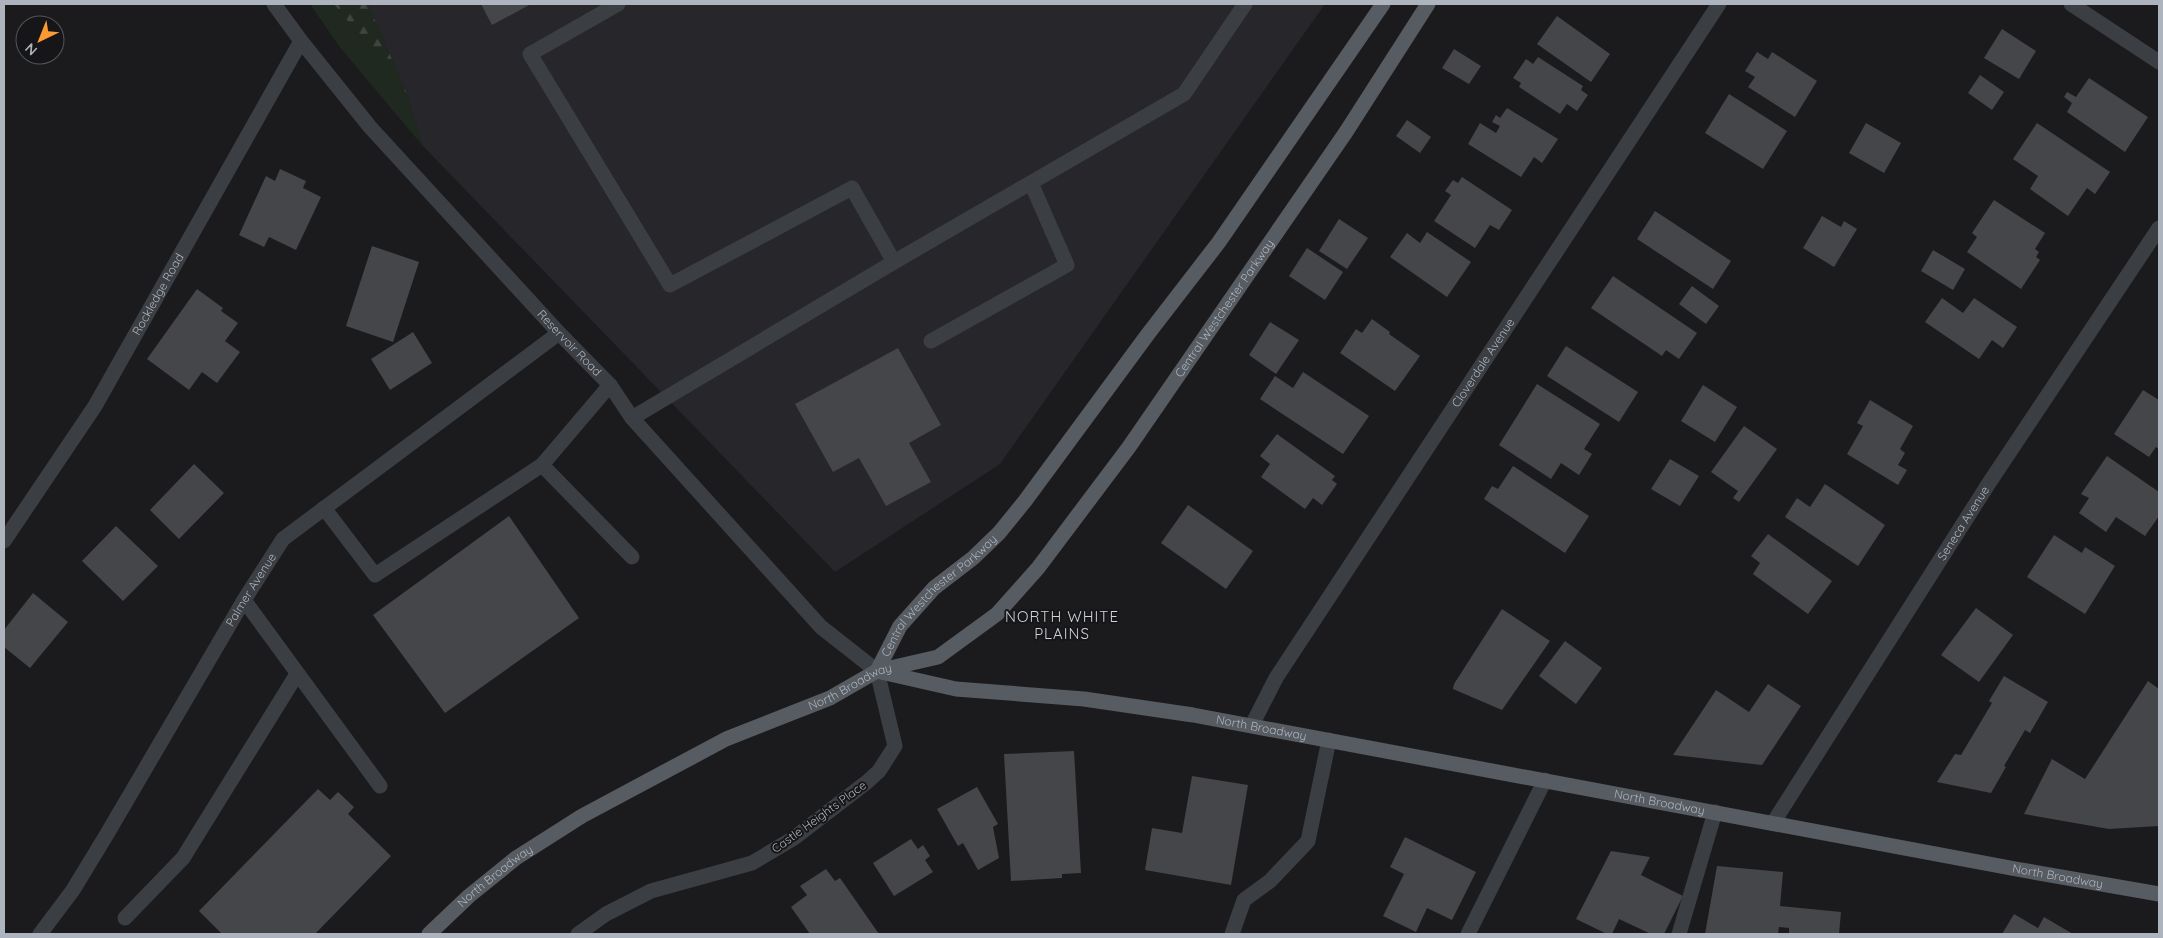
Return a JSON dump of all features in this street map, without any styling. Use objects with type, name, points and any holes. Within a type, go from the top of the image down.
[{"type":"main road","name":"Central Westchester Parkway","points":[[877,671],[900,626],[934,588],[973,558],[992,539],[1025,501],[1148,334],[1220,242],[1383,4]]},
{"type":"main road","name":"Central Westchester Parkway","points":[[877,671],[938,657],[997,614],[1038,568],[1129,447],[1346,132],[1428,4]]},
{"type":"main road","name":"North Broadway","points":[[429,934],[469,896],[516,858],[582,816],[726,739],[830,698],[877,671],[956,689],[1084,699],[1252,725],[2016,870],[2159,894]]},
{"type":"street","name":"Reservoir Road","points":[[274,4],[370,127],[610,386],[632,418],[821,627],[877,671]]},
{"type":"street","points":[[618,4],[530,54],[670,285],[852,188],[894,262]]},
{"type":"street","points":[[632,418],[894,262],[1184,94],[1245,4]]},
{"type":"street","name":"Cloverdale Avenue","points":[[1252,725],[1276,678],[1719,4]]},
{"type":"street","points":[[2071,4],[2159,62]]},
{"type":"street","name":"Rockledge Road","points":[[4,541],[95,406],[301,41]]},
{"type":"street","points":[[931,340],[1066,265],[1031,183]]},
{"type":"street","name":"Seneca Avenue","points":[[1773,823],[1989,483],[2159,228]]},
{"type":"street","name":"Palmer Avenue","points":[[40,934],[73,890],[244,600],[283,539],[560,333]]},
{"type":"street","points":[[324,508],[375,575],[542,465],[610,386]]},
{"type":"street","points":[[542,465],[632,557]]},
{"type":"street","points":[[244,600],[380,786]]},
{"type":"street","name":"Castle Heights Place","points":[[578,934],[606,914],[651,891],[752,864],[794,838],[868,782],[879,771],[895,746],[877,671]]},
{"type":"street","points":[[125,918],[183,858],[297,674]]},
{"type":"street","points":[[1232,934],[1244,900],[1270,882],[1308,842],[1328,740]]},
{"type":"street","points":[[1468,934],[1545,780]]},
{"type":"street","points":[[1680,934],[1715,812]]},
{"type":"shaded area","points":[[368,4],[1325,4],[1000,464],[835,572],[422,145],[407,94]]},
{"type":"green space","points":[[310,4],[334,4],[407,94],[422,145],[339,46]]},
{"type":"green space","points":[[334,4],[368,4],[407,94]]},
{"type":"building","points":[[481,4],[531,4],[492,25]]},
{"type":"building","points":[[1557,16],[1610,54],[1591,82],[1537,44]]},
{"type":"building","points":[[2002,29],[2036,51],[2019,79],[1984,58]]},
{"type":"building","points":[[1454,49],[1481,66],[1469,84],[1442,68]]},
{"type":"building","points":[[1757,52],[1768,59],[1772,52],[1817,81],[1795,117],[1748,87],[1755,77],[1745,71]]},
{"type":"building","points":[[1538,57],[1583,86],[1581,90],[1588,95],[1577,111],[1567,104],[1560,114],[1519,87],[1521,83],[1513,78],[1526,59],[1533,64]]},
{"type":"building","points":[[1980,75],[2004,92],[1992,110],[1968,93]]},
{"type":"building","points":[[2089,78],[2148,117],[2125,152],[2067,112],[2072,103],[2064,97],[2067,92],[2076,97]]},
{"type":"building","points":[[1729,94],[1787,131],[1763,169],[1705,133]]},
{"type":"building","points":[[1507,108],[1558,139],[1542,163],[1534,157],[1521,177],[1468,144],[1480,123],[1496,133],[1500,126],[1492,122],[1496,115],[1500,118]]},
{"type":"building","points":[[1407,120],[1431,137],[1420,153],[1396,136]]},
{"type":"building","points":[[1866,123],[1901,143],[1884,173],[1849,153]]},
{"type":"building","points":[[2037,123],[2110,172],[2095,194],[2087,188],[2068,216],[2030,189],[2038,176],[2013,159]]},
{"type":"building","points":[[280,169],[306,181],[303,188],[321,197],[296,250],[269,237],[264,247],[239,235],[266,176],[275,181]]},
{"type":"building","points":[[1462,177],[1512,210],[1499,230],[1490,225],[1475,248],[1434,221],[1451,195],[1445,191],[1453,180],[1458,183]]},
{"type":"building","points":[[1994,200],[2045,233],[2035,249],[2039,252],[2036,257],[2040,260],[2021,289],[1967,252],[1977,237],[1972,233]]},
{"type":"building","points":[[1655,211],[1731,261],[1713,289],[1637,239]]},
{"type":"building","points":[[1822,216],[1841,227],[1844,221],[1857,229],[1834,267],[1803,248]]},
{"type":"building","points":[[1339,219],[1368,238],[1347,269],[1319,251]]},
{"type":"building","points":[[1427,232],[1471,262],[1447,297],[1390,257],[1407,233],[1420,243]]},
{"type":"building","points":[[372,246],[419,262],[393,342],[346,326]]},
{"type":"building","points":[[1307,248],[1343,272],[1325,300],[1289,276]]},
{"type":"building","points":[[1933,250],[1965,269],[1953,290],[1921,271]]},
{"type":"building","points":[[1613,276],[1697,333],[1679,359],[1666,350],[1662,356],[1591,308]]},
{"type":"building","points":[[1692,286],[1719,306],[1706,324],[1679,304]]},
{"type":"building","points":[[197,289],[223,308],[221,311],[238,323],[225,341],[240,352],[217,383],[202,372],[189,390],[147,359]]},
{"type":"building","points":[[1942,298],[1963,313],[1974,298],[2017,327],[2003,348],[1992,340],[1979,359],[1925,322]]},
{"type":"building","points":[[1372,319],[1390,332],[1389,334],[1420,356],[1395,391],[1340,353],[1356,329],[1362,333]]},
{"type":"building","points":[[1270,322],[1299,340],[1276,374],[1249,355]]},
{"type":"building","points":[[413,332],[432,363],[390,390],[371,359]]},
{"type":"building","points":[[1566,346],[1638,392],[1619,422],[1547,376]]},
{"type":"building","points":[[898,348],[941,425],[909,443],[931,482],[886,506],[859,458],[833,472],[795,404]]},
{"type":"building","points":[[1303,372],[1369,416],[1343,454],[1260,399],[1275,376],[1293,388]]},
{"type":"building","points":[[1537,384],[1600,424],[1584,449],[1592,454],[1579,475],[1561,463],[1551,479],[1499,445]]},
{"type":"building","points":[[1703,385],[1737,407],[1715,442],[1681,421]]},
{"type":"building","points":[[2143,390],[2159,400],[2159,449],[2156,447],[2149,457],[2114,434]]},
{"type":"building","points":[[1870,400],[1913,426],[1900,449],[1905,453],[1898,465],[1907,470],[1898,485],[1847,454],[1863,426],[1857,423]]},
{"type":"building","points":[[1744,426],[1777,449],[1739,502],[1733,498],[1738,491],[1711,472]]},
{"type":"building","points":[[1277,434],[1335,476],[1332,480],[1337,484],[1322,505],[1313,498],[1305,509],[1261,477],[1270,464],[1260,456]]},
{"type":"building","points":[[2107,456],[2159,492],[2159,516],[2145,536],[2116,517],[2106,532],[2079,513],[2089,498],[2081,494]]},
{"type":"building","points":[[1670,459],[1699,476],[1680,506],[1651,489]]},
{"type":"building","points":[[194,464],[224,493],[179,539],[150,510]]},
{"type":"building","points":[[1513,466],[1589,516],[1565,553],[1484,499],[1492,486],[1498,489]]},
{"type":"building","points":[[1825,484],[1885,525],[1858,566],[1785,517],[1797,498],[1810,507]]},
{"type":"building","points":[[1188,505],[1253,551],[1226,589],[1161,543]]},
{"type":"building","points":[[509,516],[579,618],[445,713],[373,615]]},
{"type":"building","points":[[116,526],[158,566],[123,601],[82,561]]},
{"type":"building","points":[[1768,534],[1832,581],[1808,614],[1753,574],[1760,563],[1751,556]]},
{"type":"building","points":[[2054,535],[2082,553],[2085,547],[2115,566],[2085,614],[2027,577]]},
{"type":"building","points":[[33,593],[68,622],[30,668],[4,647],[4,630]]},
{"type":"building","points":[[1976,608],[2013,635],[1979,682],[1941,655]]},
{"type":"building","points":[[1502,609],[1550,641],[1502,710],[1453,689],[1454,684]]},
{"type":"building","points":[[1565,641],[1602,668],[1576,704],[1539,676]]},
{"type":"building","points":[[2004,676],[2048,702],[2030,733],[2025,730],[1991,793],[1937,782],[1955,754],[1961,755],[1992,703],[1989,701]]},
{"type":"building","points":[[2148,681],[2159,689],[2159,826],[2109,829],[2024,814],[2052,759],[2085,779]]},
{"type":"building","points":[[1768,684],[1801,706],[1762,765],[1673,755],[1716,690],[1749,712]]},
{"type":"building","points":[[1074,751],[1081,873],[1062,874],[1062,878],[1011,881],[1004,754]]},
{"type":"building","points":[[1192,776],[1248,785],[1231,885],[1145,870],[1152,828],[1182,833]]},
{"type":"building","points":[[977,787],[998,824],[993,827],[999,858],[978,870],[963,843],[958,846],[937,809]]},
{"type":"building","points":[[318,789],[330,800],[338,792],[354,807],[348,814],[391,856],[315,934],[222,934],[199,911]]},
{"type":"building","points":[[1405,837],[1476,872],[1452,920],[1427,908],[1416,932],[1383,916],[1404,874],[1390,867]]},
{"type":"building","points":[[911,839],[918,849],[923,845],[930,856],[925,860],[933,872],[894,896],[873,863]]},
{"type":"building","points":[[1611,851],[1650,857],[1641,875],[1683,896],[1664,934],[1651,934],[1619,919],[1612,934],[1607,934],[1576,919]]},
{"type":"building","points":[[1717,866],[1783,872],[1780,906],[1841,912],[1839,934],[1789,934],[1789,928],[1779,927],[1778,934],[1705,934]]},
{"type":"building","points":[[826,869],[835,881],[840,878],[879,934],[810,934],[791,907],[807,895],[800,886]]},
{"type":"building","points":[[2014,914],[2038,928],[2044,917],[2073,934],[2002,934]]},
{"type":"district","name":"NORTH WHITE PLAINS","points":[[1062,626]]}]
